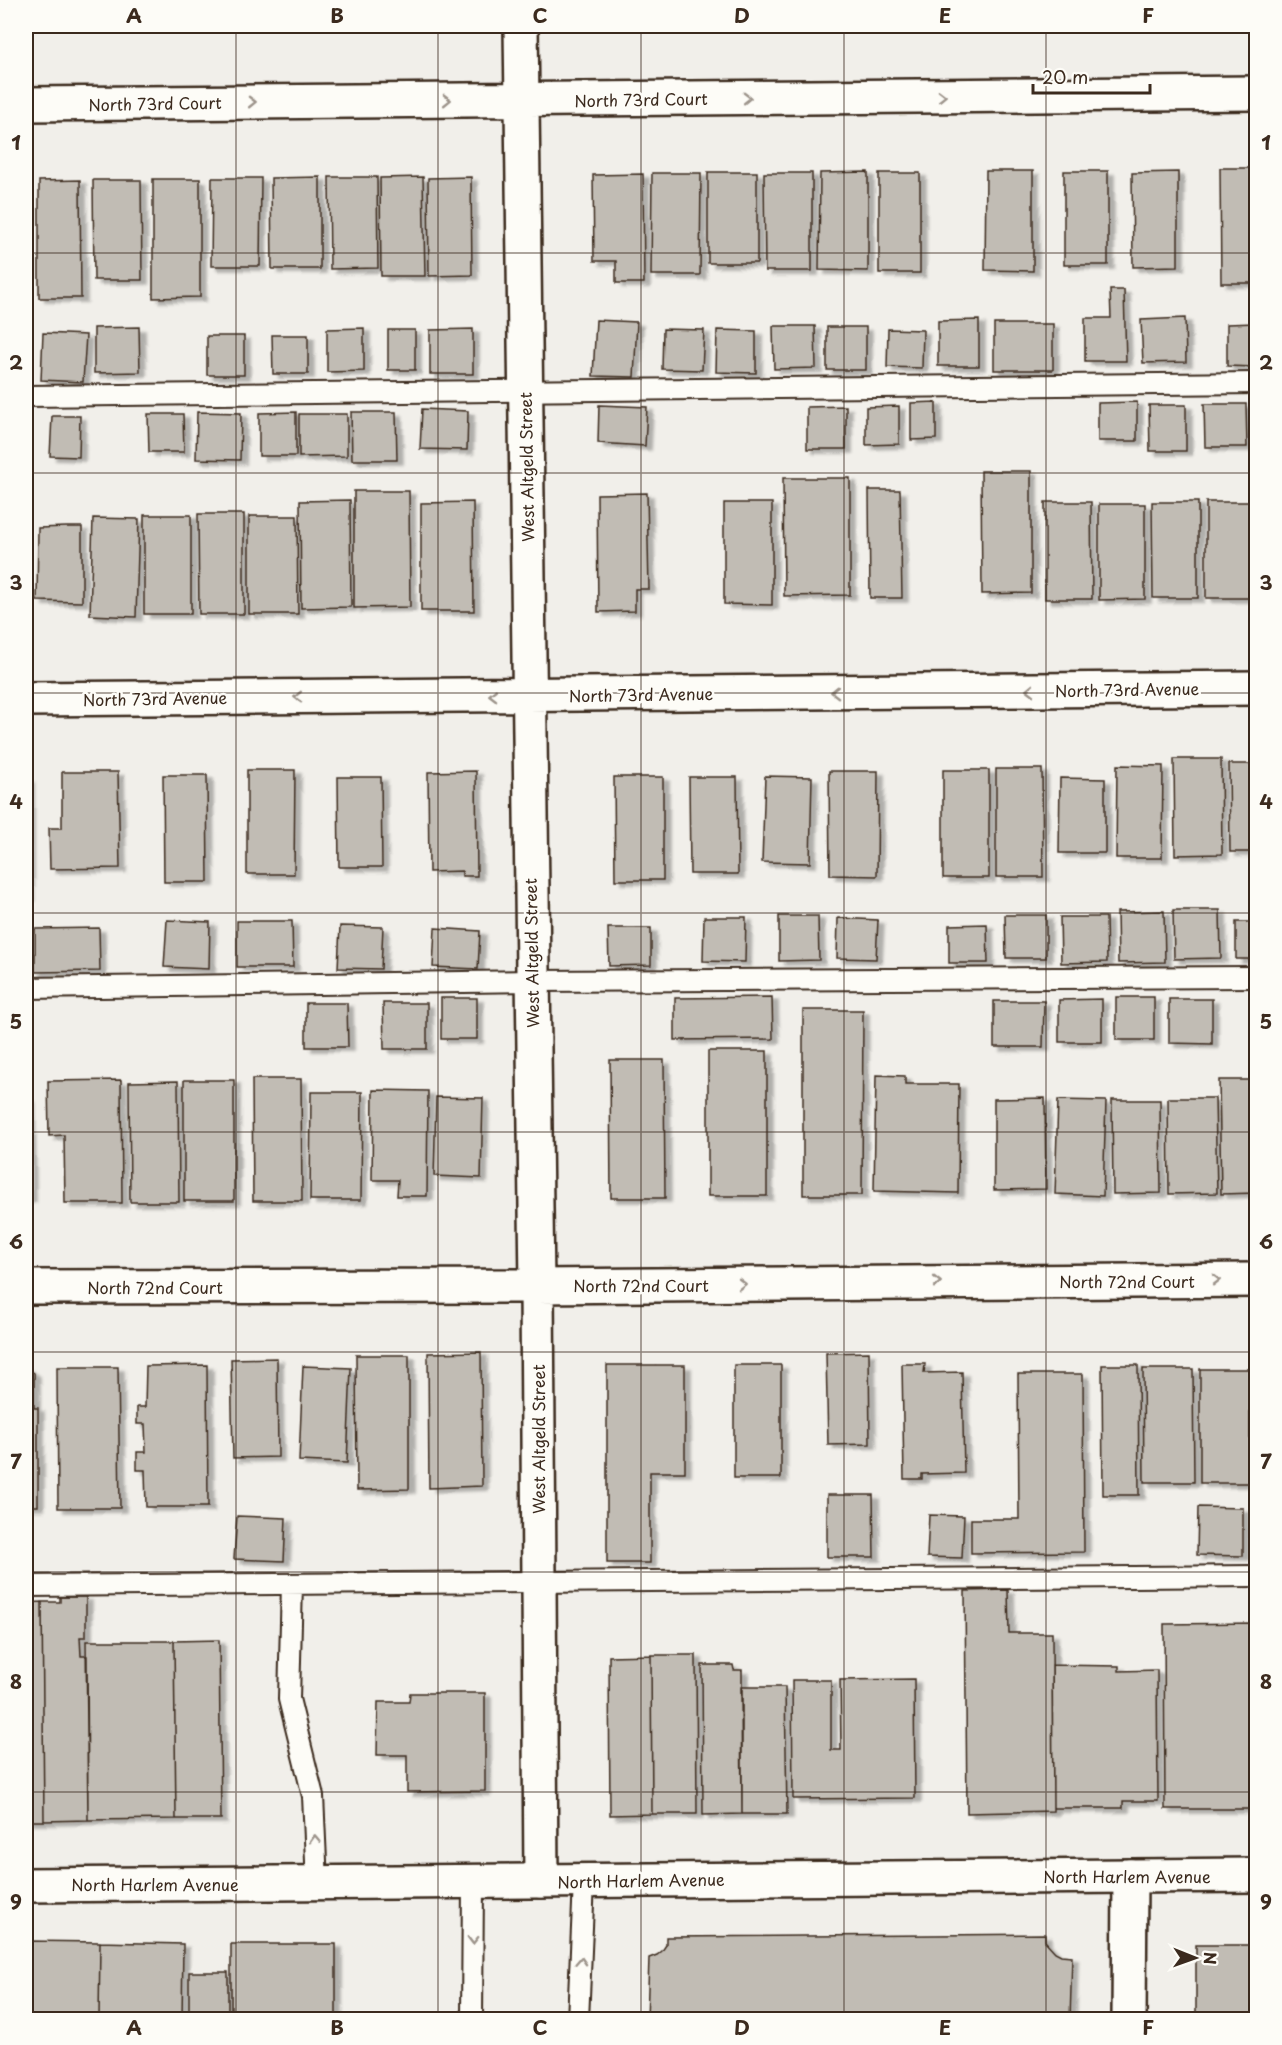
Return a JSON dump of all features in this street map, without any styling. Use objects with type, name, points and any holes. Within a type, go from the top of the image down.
[{"type":"street","name":"West Altgeld Street","points":[[521,26],[531,981],[537,1286],[541,1881]]},
{"type":"street","name":"North 73rd Court","points":[[26,105],[1257,93]]},
{"type":"street","name":"North 73rd Avenue","points":[[26,699],[1257,688]]},
{"type":"street","name":"North 72nd Court","points":[[26,1287],[537,1286],[1257,1280]]},
{"type":"street","name":"North Harlem Avenue","points":[[26,1885],[1257,1875]]},
{"type":"street","points":[[1129,2019],[1130,1876]]},
{"type":"lane","points":[[26,396],[1257,383]]},
{"type":"lane","points":[[26,988],[531,981],[1257,977]]},
{"type":"lane","points":[[26,1586],[1257,1576]]},
{"type":"lane","points":[[292,1584],[289,1699],[313,1796],[317,1883]]},
{"type":"lane","points":[[472,2019],[473,1881]]},
{"type":"lane","points":[[578,2019],[584,1881]]},
{"type":"building","points":[[1220,168],[1256,168],[1256,283],[1221,283]]},
{"type":"building","points":[[986,171],[1033,171],[1033,271],[985,270]]},
{"type":"building","points":[[1064,171],[1108,171],[1108,265],[1064,265]]},
{"type":"building","points":[[708,172],[757,172],[757,263],[708,263]]},
{"type":"building","points":[[868,172],[868,271],[819,270],[820,173]]},
{"type":"building","points":[[1178,172],[1178,266],[1133,267],[1132,173]]},
{"type":"building","points":[[652,173],[701,173],[700,275],[651,275]]},
{"type":"building","points":[[764,173],[812,173],[812,271],[765,271]]},
{"type":"building","points":[[879,173],[920,173],[920,273],[879,273]]},
{"type":"building","points":[[643,174],[644,283],[616,283],[616,261],[594,261],[593,175]]},
{"type":"building","points":[[320,177],[320,269],[272,269],[271,178]]},
{"type":"building","points":[[329,177],[377,177],[378,268],[330,269]]},
{"type":"building","points":[[423,177],[425,276],[381,276],[380,178]]},
{"type":"building","points":[[471,177],[472,275],[429,276],[428,178]]},
{"type":"building","points":[[212,178],[261,178],[260,266],[211,266]]},
{"type":"building","points":[[153,179],[200,179],[200,297],[153,298]]},
{"type":"building","points":[[80,180],[81,298],[39,298],[39,181]]},
{"type":"building","points":[[93,180],[141,180],[142,280],[94,280]]},
{"type":"building","points":[[1110,290],[1124,290],[1126,361],[1085,361],[1085,318],[1111,318]]},
{"type":"building","points":[[1185,318],[1186,362],[1143,363],[1141,320]]},
{"type":"building","points":[[596,320],[637,322],[634,377],[593,376]]},
{"type":"building","points":[[979,320],[979,366],[938,366],[938,321]]},
{"type":"building","points":[[1256,323],[1256,367],[1227,366],[1227,324]]},
{"type":"building","points":[[994,324],[1053,324],[1053,370],[994,370]]},
{"type":"building","points":[[773,326],[815,326],[816,368],[774,369]]},
{"type":"building","points":[[139,327],[140,372],[94,373],[94,328]]},
{"type":"building","points":[[827,327],[866,327],[866,370],[827,370]]},
{"type":"building","points":[[364,328],[364,371],[327,372],[327,329]]},
{"type":"building","points":[[473,329],[473,374],[430,374],[430,330]]},
{"type":"building","points":[[663,329],[704,330],[702,370],[662,369]]},
{"type":"building","points":[[888,329],[923,330],[922,368],[887,367]]},
{"type":"building","points":[[388,330],[415,330],[415,370],[388,370]]},
{"type":"building","points":[[717,330],[756,331],[756,373],[716,372]]},
{"type":"building","points":[[43,333],[86,335],[83,382],[41,380]]},
{"type":"building","points":[[272,335],[308,335],[308,374],[273,374]]},
{"type":"building","points":[[207,336],[244,336],[244,375],[207,375]]},
{"type":"building","points":[[936,402],[936,439],[911,440],[911,403]]},
{"type":"building","points":[[1137,402],[1137,441],[1098,441],[1098,403]]},
{"type":"building","points":[[1204,404],[1246,404],[1247,447],[1205,447]]},
{"type":"building","points":[[599,405],[647,407],[645,446],[598,443]]},
{"type":"building","points":[[1149,405],[1186,405],[1186,451],[1150,451]]},
{"type":"building","points":[[846,406],[846,449],[807,449],[807,407]]},
{"type":"building","points":[[899,406],[899,444],[866,445],[866,407]]},
{"type":"building","points":[[422,409],[468,411],[467,450],[420,449]]},
{"type":"building","points":[[197,412],[241,413],[240,460],[196,459]]},
{"type":"building","points":[[296,412],[296,456],[259,456],[259,413]]},
{"type":"building","points":[[351,412],[396,412],[397,460],[352,460]]},
{"type":"building","points":[[148,414],[183,414],[184,452],[149,452]]},
{"type":"building","points":[[299,414],[347,414],[347,456],[299,457]]},
{"type":"building","points":[[52,416],[80,416],[79,457],[50,456]]},
{"type":"building","points":[[981,471],[1031,471],[1031,593],[982,594]]},
{"type":"building","points":[[783,478],[850,478],[850,595],[784,596]]},
{"type":"building","points":[[869,490],[900,490],[902,598],[870,598]]},
{"type":"building","points":[[354,491],[409,491],[410,607],[354,608]]},
{"type":"building","points":[[647,493],[649,589],[635,589],[635,611],[598,612],[597,494]]},
{"type":"building","points":[[350,500],[351,607],[301,608],[300,501]]},
{"type":"building","points":[[473,502],[474,611],[421,611],[421,503]]},
{"type":"building","points":[[1045,502],[1091,502],[1092,599],[1045,599]]},
{"type":"building","points":[[1152,502],[1198,502],[1198,598],[1153,598]]},
{"type":"building","points":[[1206,502],[1252,502],[1253,598],[1206,598]]},
{"type":"building","points":[[724,503],[772,503],[772,605],[724,604]]},
{"type":"building","points":[[1099,504],[1145,504],[1145,599],[1099,600]]},
{"type":"building","points":[[198,514],[244,514],[244,614],[199,614]]},
{"type":"building","points":[[144,515],[191,515],[191,614],[144,614]]},
{"type":"building","points":[[249,516],[297,516],[298,614],[249,614]]},
{"type":"building","points":[[93,518],[139,519],[136,617],[90,615]]},
{"type":"building","points":[[82,527],[82,602],[37,601],[38,528]]},
{"type":"building","points":[[1174,759],[1221,759],[1222,854],[1175,855]]},
{"type":"building","points":[[1229,764],[1256,764],[1256,852],[1230,852]]},
{"type":"building","points":[[1117,765],[1163,766],[1162,858],[1116,858]]},
{"type":"building","points":[[996,769],[1042,769],[1043,877],[996,877]]},
{"type":"building","points":[[247,770],[295,770],[294,874],[247,874]]},
{"type":"building","points":[[943,770],[989,770],[989,878],[943,878]]},
{"type":"building","points":[[476,771],[477,876],[462,876],[462,871],[429,872],[428,772]]},
{"type":"building","points":[[829,771],[878,771],[877,876],[830,875]]},
{"type":"building","points":[[62,772],[118,772],[120,868],[50,869],[49,828],[62,828]]},
{"type":"building","points":[[163,775],[207,775],[208,882],[164,882]]},
{"type":"building","points":[[765,776],[812,777],[810,863],[762,862]]},
{"type":"building","points":[[338,777],[381,777],[382,867],[339,867]]},
{"type":"building","points":[[614,777],[663,777],[663,880],[615,880]]},
{"type":"building","points":[[689,777],[737,777],[738,874],[690,874]]},
{"type":"building","points":[[1060,778],[1105,779],[1105,853],[1059,853]]},
{"type":"building","points":[[26,779],[28,779],[28,897],[26,897]]},
{"type":"building","points":[[1173,910],[1220,910],[1221,958],[1174,959]]},
{"type":"building","points":[[1164,911],[1165,962],[1118,963],[1117,912]]},
{"type":"building","points":[[1005,915],[1046,915],[1046,958],[1006,958]]},
{"type":"building","points":[[779,916],[818,916],[819,960],[779,961]]},
{"type":"building","points":[[704,917],[746,917],[745,962],[703,961]]},
{"type":"building","points":[[1060,917],[1106,917],[1107,962],[1061,963]]},
{"type":"building","points":[[838,918],[878,920],[876,959],[837,958]]},
{"type":"building","points":[[167,920],[210,922],[209,969],[164,967]]},
{"type":"building","points":[[237,921],[292,921],[293,967],[237,967]]},
{"type":"building","points":[[1236,922],[1256,922],[1256,959],[1236,959]]},
{"type":"building","points":[[987,924],[988,963],[949,963],[949,925]]},
{"type":"building","points":[[340,926],[383,927],[381,969],[338,968]]},
{"type":"building","points":[[99,928],[100,971],[35,972],[35,929]]},
{"type":"building","points":[[435,928],[480,931],[478,969],[433,967]]},
{"type":"building","points":[[608,928],[651,928],[651,965],[609,966]]},
{"type":"building","points":[[772,997],[773,1039],[675,1040],[675,998]]},
{"type":"building","points":[[1116,997],[1154,997],[1154,1040],[1116,1040]]},
{"type":"building","points":[[441,998],[477,998],[477,1039],[441,1039]]},
{"type":"building","points":[[1102,999],[1102,1042],[1059,1042],[1059,1000]]},
{"type":"building","points":[[1169,999],[1212,999],[1212,1044],[1169,1043]]},
{"type":"building","points":[[994,1001],[1044,1001],[1043,1047],[994,1047]]},
{"type":"building","points":[[306,1003],[347,1003],[348,1047],[306,1047]]},
{"type":"building","points":[[383,1003],[427,1003],[427,1049],[384,1049]]},
{"type":"building","points":[[803,1010],[863,1010],[862,1195],[803,1195]]},
{"type":"building","points":[[708,1051],[767,1051],[767,1196],[708,1196]]},
{"type":"building","points":[[610,1060],[664,1060],[665,1198],[611,1198]]},
{"type":"building","points":[[876,1075],[905,1076],[905,1084],[959,1084],[958,1193],[874,1191]]},
{"type":"building","points":[[252,1079],[301,1079],[302,1201],[253,1201]]},
{"type":"building","points":[[121,1080],[122,1203],[65,1203],[64,1135],[49,1136],[48,1081]]},
{"type":"building","points":[[184,1080],[234,1080],[234,1201],[184,1201]]},
{"type":"building","points":[[1219,1080],[1256,1080],[1256,1193],[1221,1194]]},
{"type":"building","points":[[178,1081],[179,1202],[130,1202],[129,1082]]},
{"type":"building","points":[[373,1090],[428,1091],[427,1196],[397,1196],[398,1180],[372,1180]]},
{"type":"building","points":[[311,1092],[362,1092],[361,1200],[310,1200]]},
{"type":"building","points":[[436,1097],[483,1098],[481,1178],[434,1176]]},
{"type":"building","points":[[1045,1098],[1046,1189],[994,1190],[994,1099]]},
{"type":"building","points":[[1168,1098],[1215,1098],[1217,1193],[1169,1194]]},
{"type":"building","points":[[26,1099],[29,1099],[30,1198],[26,1199]]},
{"type":"building","points":[[1058,1100],[1106,1101],[1103,1196],[1055,1194]]},
{"type":"building","points":[[1112,1100],[1160,1100],[1161,1193],[1113,1194]]},
{"type":"building","points":[[481,1352],[482,1486],[429,1488],[428,1353]]},
{"type":"building","points":[[869,1352],[870,1444],[828,1445],[826,1353]]},
{"type":"building","points":[[356,1355],[409,1355],[409,1489],[357,1490]]},
{"type":"building","points":[[277,1358],[278,1457],[233,1458],[231,1359]]},
{"type":"building","points":[[902,1364],[925,1364],[924,1373],[962,1372],[964,1473],[922,1474],[922,1479],[904,1479]]},
{"type":"building","points":[[207,1365],[208,1507],[146,1507],[145,1470],[137,1470],[137,1452],[146,1452],[145,1424],[137,1424],[137,1407],[145,1407],[146,1366]]},
{"type":"building","points":[[607,1365],[685,1365],[685,1472],[650,1472],[650,1563],[607,1563]]},
{"type":"building","points":[[734,1365],[781,1365],[781,1478],[734,1478]]},
{"type":"building","points":[[1102,1365],[1138,1365],[1139,1495],[1103,1495]]},
{"type":"building","points":[[303,1366],[351,1368],[347,1463],[299,1461]]},
{"type":"building","points":[[26,1367],[34,1373],[34,1408],[38,1408],[38,1506],[26,1506]]},
{"type":"building","points":[[57,1367],[118,1367],[120,1508],[58,1508]]},
{"type":"building","points":[[1256,1368],[1256,1477],[1255,1477]]},
{"type":"building","points":[[1143,1369],[1193,1369],[1194,1482],[1144,1482]]},
{"type":"building","points":[[1200,1369],[1250,1369],[1250,1483],[1200,1483]]},
{"type":"building","points":[[1018,1374],[1083,1374],[1084,1552],[971,1553],[971,1519],[1019,1519]]},
{"type":"building","points":[[827,1495],[873,1495],[874,1557],[827,1557]]},
{"type":"building","points":[[1254,1497],[1256,1497],[1256,1555],[1254,1555]]},
{"type":"building","points":[[1198,1507],[1243,1508],[1243,1556],[1197,1555]]},
{"type":"building","points":[[929,1515],[964,1516],[962,1558],[927,1557]]},
{"type":"building","points":[[237,1516],[286,1518],[284,1561],[234,1559]]},
{"type":"building","points":[[1008,1590],[1009,1633],[1052,1633],[1053,1811],[967,1813],[965,1591]]},
{"type":"building","points":[[60,1597],[86,1597],[86,1637],[80,1637],[81,1656],[87,1656],[88,1820],[44,1821],[42,1602],[60,1602]]},
{"type":"building","points":[[42,1602],[44,1821],[26,1821],[26,1603]]},
{"type":"building","points":[[1256,1623],[1256,1809],[1165,1809],[1164,1624]]},
{"type":"building","points":[[219,1640],[221,1819],[176,1819],[174,1641]]},
{"type":"building","points":[[86,1641],[174,1641],[176,1819],[88,1820]]},
{"type":"building","points":[[651,1655],[696,1655],[697,1814],[652,1814]]},
{"type":"building","points":[[651,1655],[652,1814],[610,1815],[609,1656]]},
{"type":"building","points":[[702,1665],[733,1665],[734,1670],[742,1670],[742,1814],[703,1815]]},
{"type":"building","points":[[1052,1665],[1119,1666],[1119,1671],[1157,1670],[1158,1801],[1123,1801],[1123,1808],[1053,1808]]},
{"type":"building","points":[[914,1679],[915,1798],[793,1799],[792,1680],[831,1680],[831,1750],[841,1750],[840,1680]]},
{"type":"building","points":[[741,1687],[785,1687],[787,1814],[742,1814]]},
{"type":"building","points":[[410,1693],[485,1693],[485,1791],[407,1792],[407,1755],[377,1755],[378,1702],[409,1702]]},
{"type":"building","points":[[1045,1934],[1045,1941],[1055,1952],[1072,1956],[1070,2020],[647,2020],[649,1958],[662,1951],[666,1945],[666,1937]]},
{"type":"building","points":[[26,1941],[100,1942],[99,2020],[26,2020]]},
{"type":"building","points":[[100,1942],[183,1944],[182,2020],[99,2020]]},
{"type":"building","points":[[231,1944],[336,1944],[336,2020],[231,2020]]},
{"type":"building","points":[[1196,1945],[1256,1945],[1256,2020],[1196,2020]]},
{"type":"building","points":[[189,1972],[228,1972],[228,2020],[189,2020]]}]
